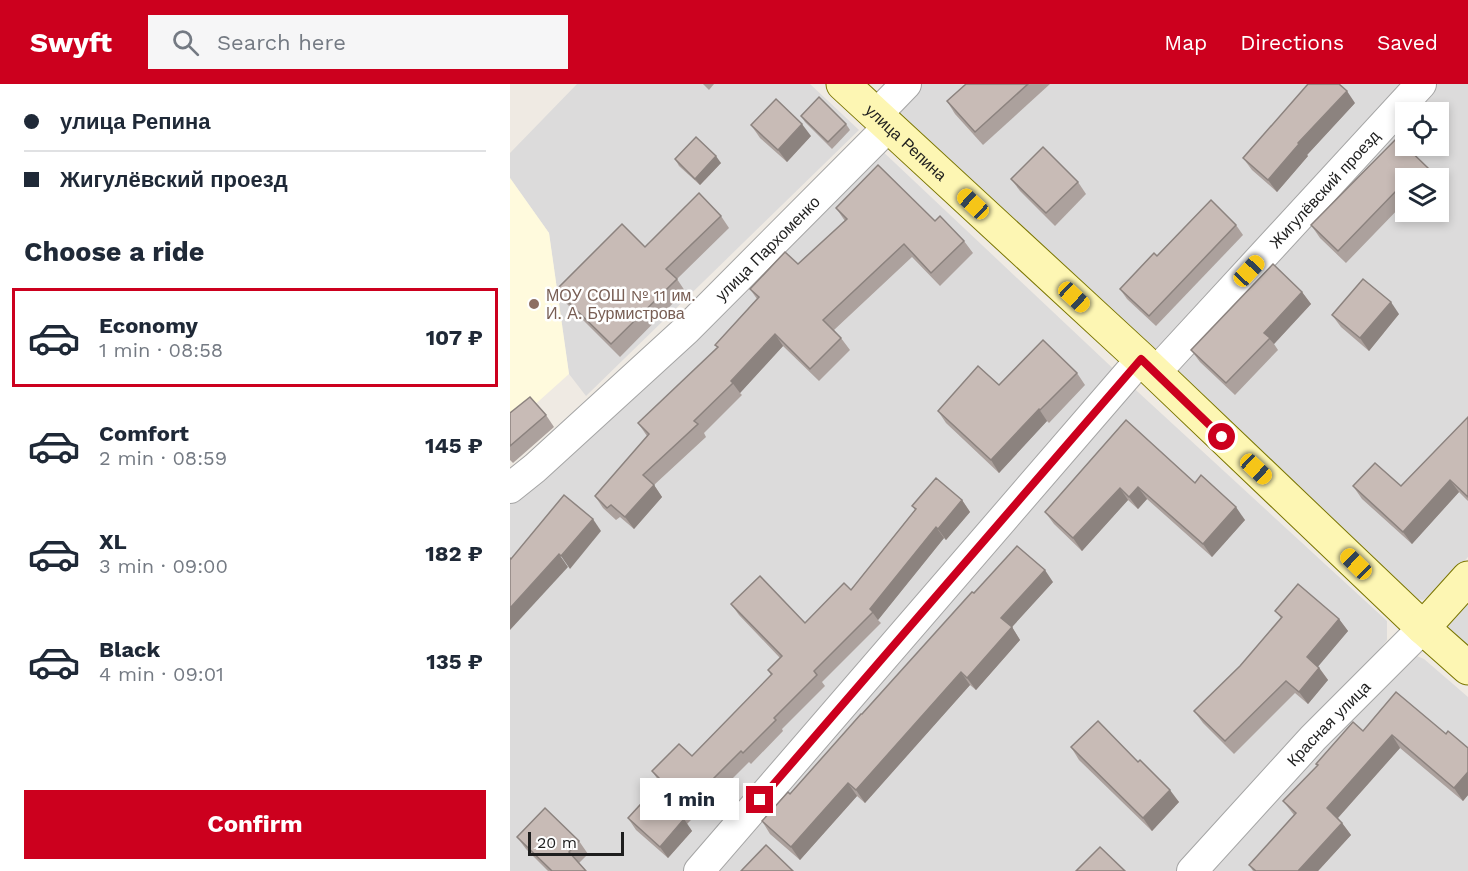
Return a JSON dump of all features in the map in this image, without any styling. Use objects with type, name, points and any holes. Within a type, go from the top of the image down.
[{"type":"street","name":"улица Репина","points":[[843,84],[1148,366],[1468,668]]},
{"type":"street","name":"улица Пархоменко","points":[[510,488],[535,468],[686,330],[883,120],[906,84]]},
{"type":"street","name":"Жигулёвский проезд","points":[[699,871],[1148,366],[1421,84]]},
{"type":"street","name":"Красная улица","points":[[1194,870],[1313,738],[1423,628],[1468,578]]},
{"type":"shaded area","points":[[577,84],[810,84],[859,130],[586,396],[569,374],[549,233],[510,178],[510,153]]},
{"type":"shaded area","points":[[919,84],[1468,84],[1468,557],[1436,593],[1423,600],[1409,598],[891,116]]},
{"type":"shaded area","points":[[878,147],[1138,392],[1387,621],[1387,640],[1178,871],[510,871],[510,494]]},
{"type":"shaded area","name":"МОУ СОШ № 11 им. И. А. Бурмистрова","points":[[510,178],[549,233],[569,374],[510,427]]},
{"type":"shaded area","points":[[1468,592],[1468,654],[1437,627]]},
{"type":"shaded area","points":[[1417,656],[1424,659],[1468,697],[1468,871],[1212,871],[1366,699],[1406,661]]},
{"type":"building","points":[[966,84],[1028,84],[975,132],[947,101]]},
{"type":"building","points":[[1308,84],[1339,84],[1347,91],[1298,143],[1268,180],[1243,158]]},
{"type":"building","points":[[819,97],[846,124],[828,142],[801,116]]},
{"type":"building","points":[[776,99],[802,124],[778,150],[751,125]]},
{"type":"building","points":[[696,137],[716,156],[695,179],[675,159]]},
{"type":"building","points":[[1395,140],[1395,156],[1416,156],[1428,168],[1395,168],[1395,192],[1338,251],[1311,225]]},
{"type":"building","points":[[1043,147],[1078,182],[1046,213],[1011,179]]},
{"type":"building","points":[[878,165],[935,221],[940,216],[964,241],[931,273],[904,244],[823,320],[841,338],[810,369],[775,334],[731,381],[733,383],[694,421],[698,424],[643,475],[654,485],[625,517],[611,505],[607,508],[595,496],[649,434],[638,423],[718,347],[715,345],[759,297],[750,289],[785,252],[798,264],[847,219],[836,208]]},
{"type":"building","points":[[699,193],[721,216],[666,269],[677,279],[611,344],[556,290],[622,224],[645,247]]},
{"type":"building","points":[[1211,200],[1236,225],[1149,316],[1120,289],[1154,253],[1157,256]]},
{"type":"building","points":[[1273,264],[1302,292],[1264,333],[1270,338],[1226,383],[1191,350]]},
{"type":"building","points":[[1363,279],[1391,302],[1360,338],[1332,315]]},
{"type":"building","points":[[1043,340],[1077,373],[991,460],[938,411],[978,366],[999,385]]},
{"type":"building","points":[[530,397],[546,415],[510,446],[510,413]]},
{"type":"building","points":[[1468,417],[1468,497],[1450,480],[1403,532],[1353,486],[1375,463],[1401,486]]},
{"type":"building","points":[[1126,420],[1195,483],[1201,475],[1236,507],[1203,544],[1138,487],[1129,497],[1120,488],[1073,538],[1045,512]]},
{"type":"building","points":[[936,478],[962,500],[938,529],[936,527],[870,609],[873,612],[814,671],[817,675],[743,753],[741,751],[678,814],[684,819],[660,847],[628,818],[662,781],[652,771],[679,744],[692,756],[772,674],[768,670],[782,656],[731,604],[760,576],[805,623],[844,583],[851,590],[916,509],[912,506]]},
{"type":"building","points":[[564,495],[593,519],[561,556],[559,554],[510,608],[510,558]]},
{"type":"building","points":[[1017,546],[1045,570],[1001,618],[1012,627],[967,678],[961,672],[856,790],[848,783],[791,847],[762,821],[788,792],[790,794],[972,592],[974,593]]},
{"type":"building","points":[[1298,584],[1339,619],[1307,657],[1319,668],[1299,692],[1286,681],[1225,741],[1194,711],[1240,666],[1282,617],[1275,611]]},
{"type":"building","points":[[1396,692],[1446,734],[1448,731],[1468,748],[1468,772],[1454,788],[1392,735],[1327,808],[1342,823],[1298,871],[1256,871],[1249,865],[1296,813],[1283,801],[1318,765],[1316,764],[1353,722],[1363,731]]},
{"type":"building","points":[[1098,721],[1138,762],[1140,760],[1170,790],[1143,818],[1071,747]]},
{"type":"building","points":[[545,808],[579,841],[569,852],[586,871],[552,871],[517,837]]},
{"type":"building","points":[[766,845],[793,871],[741,871]]},
{"type":"building","points":[[1100,847],[1125,871],[1076,871]]},
{"type":"place","name":"МОУ СОШ № 11 им. И. А. Бурмистрова","points":[[534,304]]},
{"type":"route","points":[[760,800],[1141,359],[1222,437]]}]
